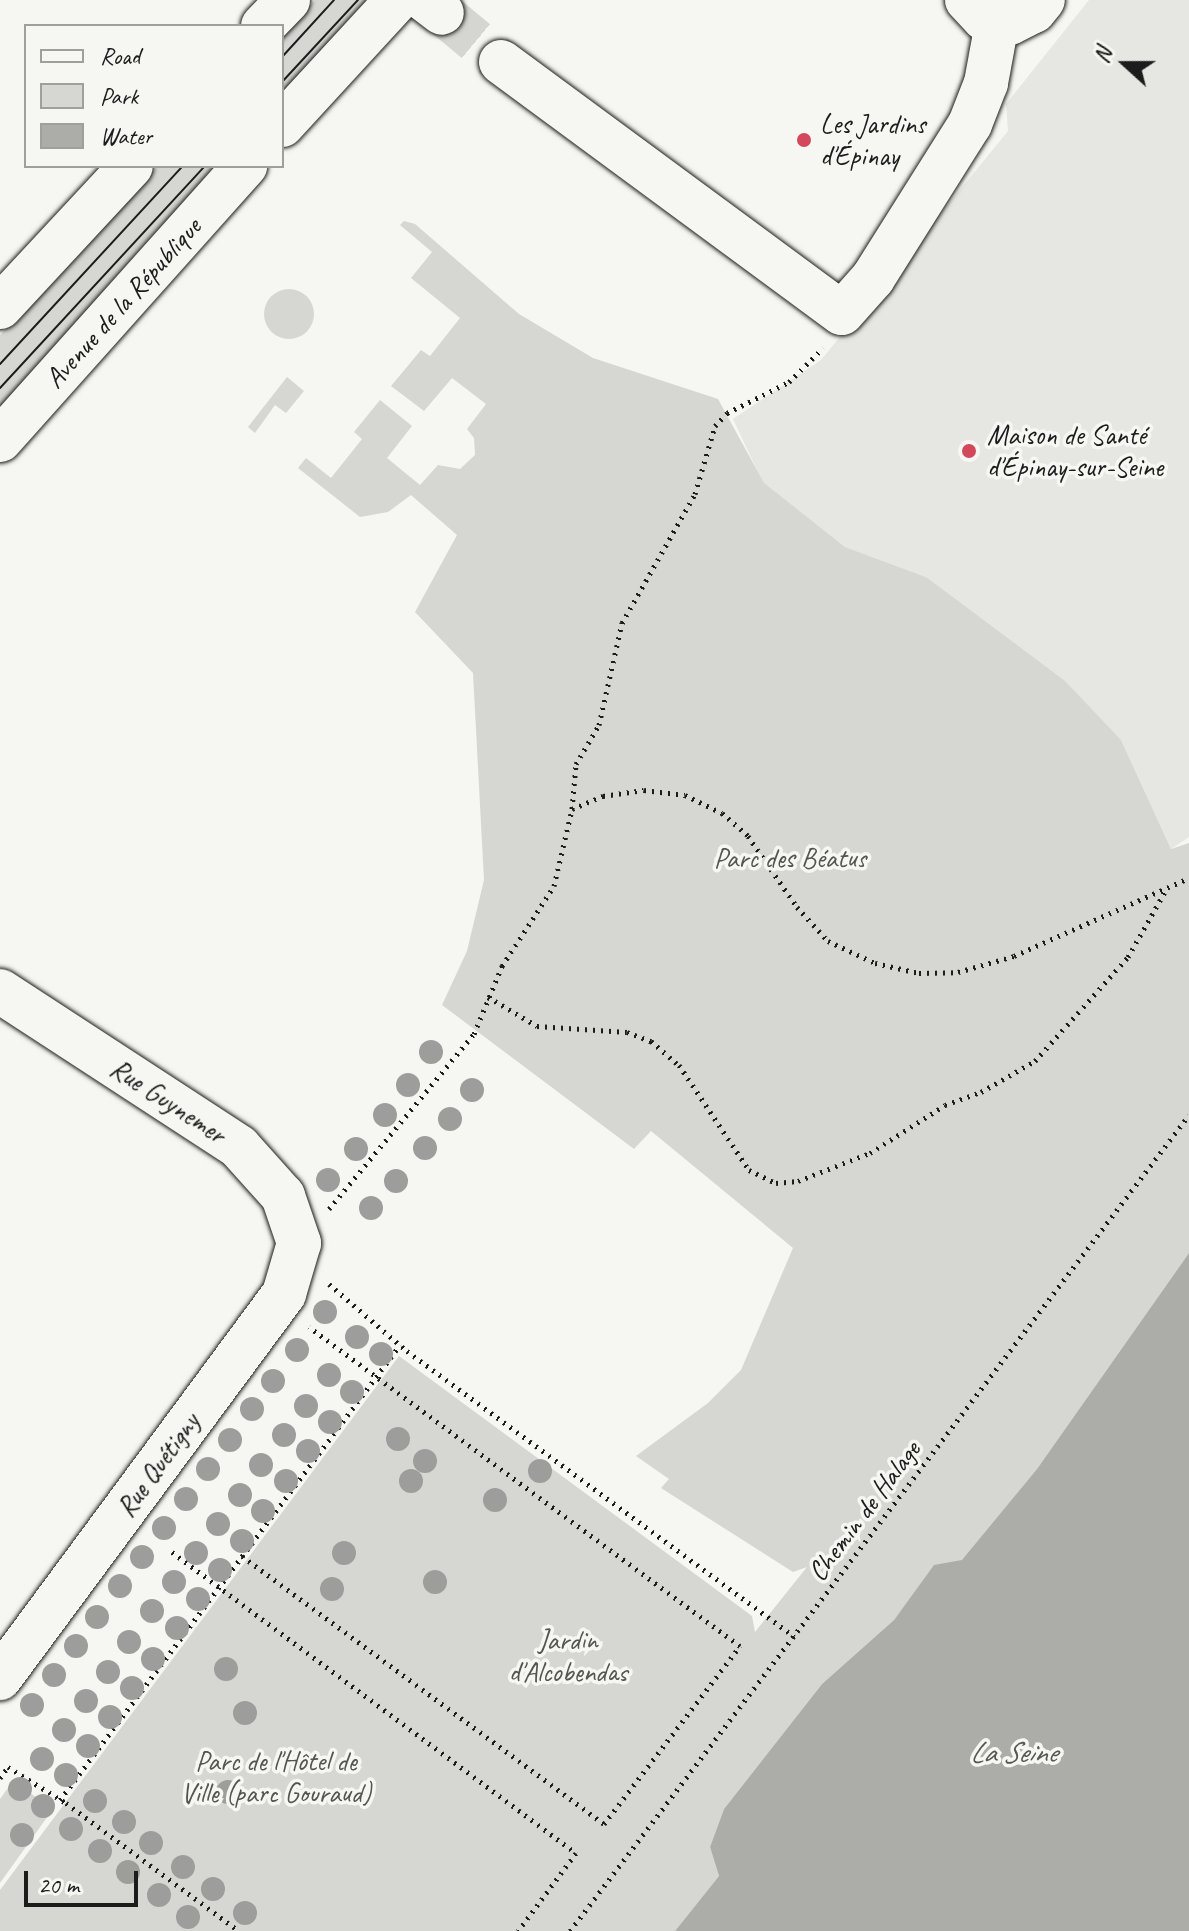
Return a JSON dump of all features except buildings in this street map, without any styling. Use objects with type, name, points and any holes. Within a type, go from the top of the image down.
[{"type":"street","points":[[265,24],[288,0]]},
{"type":"street","points":[[284,123],[397,0]]},
{"type":"street","points":[[501,62],[842,313],[873,278],[970,124],[986,83],[982,12],[1023,19],[1043,0]]},
{"type":"street","points":[[0,307],[129,168]]},
{"type":"street","name":"Avenue de la République","points":[[0,440],[243,168]]},
{"type":"street","name":"Rue Guynemer","points":[[0,991],[239,1147],[283,1196],[298,1250]]},
{"type":"street","name":"Rue Quétigny","points":[[0,1678],[277,1304],[292,1279],[298,1250]]},
{"type":"path","points":[[794,1636],[400,1345],[298,1250],[448,1071],[474,1034],[488,997],[554,886],[572,809],[576,764],[599,725],[622,623],[695,494],[715,426],[727,413],[789,382],[835,336],[842,313]]},
{"type":"path","points":[[572,809],[603,796],[644,790],[697,801],[722,813],[748,836],[797,907],[828,941],[875,963],[919,973],[958,972],[1014,956],[1189,878]]},
{"type":"path","points":[[488,997],[537,1026],[627,1032],[651,1041],[679,1065],[749,1170],[776,1183],[798,1181],[870,1153],[945,1105],[981,1092],[1035,1061],[1128,957],[1167,888]]},
{"type":"path","name":"Chemin de Halage","points":[[570,1931],[1189,1115]]},
{"type":"path","points":[[242,1556],[604,1824],[740,1646],[277,1304]]},
{"type":"path","points":[[60,1800],[400,1345]]},
{"type":"path","points":[[172,1552],[576,1853],[518,1931]]},
{"type":"path","points":[[0,1778],[8,1767],[60,1800],[239,1931]]},
{"type":"shaded area","name":"Maison de Santé d'Épinay-sur-Seine","points":[[1089,0],[1189,0],[1189,837],[1171,849],[1121,740],[926,577],[845,547],[763,483],[733,419],[821,360],[1008,131],[1006,104]]},
{"type":"green space","points":[[315,0],[375,0],[284,99],[284,33]]},
{"type":"green space","points":[[156,168],[221,168],[0,409],[0,335]]},
{"type":"green space","points":[[404,221],[415,224],[519,314],[593,358],[718,399],[764,483],[845,547],[926,577],[1065,681],[1121,740],[1171,849],[1189,843],[1189,1253],[1037,1469],[962,1561],[934,1566],[894,1620],[822,1684],[724,1809],[710,1847],[719,1876],[675,1931],[0,1931],[0,1890],[399,1356],[752,1616],[755,1632],[807,1567],[793,1572],[661,1488],[669,1479],[636,1456],[708,1403],[741,1370],[793,1248],[651,1131],[634,1149],[442,1005],[467,951],[484,880],[473,673],[415,612],[457,535],[411,495],[388,512],[360,517],[298,468],[306,458],[331,478],[362,439],[354,432],[380,400],[412,426],[387,458],[420,485],[438,465],[460,469],[475,455],[474,438],[467,429],[486,404],[452,378],[424,411],[391,386],[421,350],[430,356],[460,318],[411,278],[432,252],[400,225]]},
{"type":"green space","points":[[289,289],[307,296],[314,314],[307,332],[289,339],[271,332],[264,314],[271,296]]},
{"type":"green space","points":[[287,377],[304,391],[286,413],[275,405],[255,433],[248,427]]},
{"type":"green space","points":[[13,1781],[53,1809],[0,1883],[0,1799]]},
{"type":"water","name":"La Seine","points":[[1189,1253],[1189,1931],[675,1931],[719,1876],[710,1847],[724,1809],[822,1684],[894,1620],[934,1565],[962,1560],[1037,1469]]},
{"type":"tunnel","points":[[442,13],[501,62]]},
{"type":"tram line","points":[[284,55],[334,0]]},
{"type":"tram line","points":[[284,80],[358,0]]},
{"type":"tram line","points":[[0,364],[181,168]]},
{"type":"tram line","points":[[0,388],[203,168]]},
{"type":"place","name":"Les Jardins d'Épinay","points":[[804,140]]},
{"type":"place","name":"Maison de Santé d'Épinay-sur-Seine","points":[[969,451]]},
{"type":"park label","name":"Parc des Béatus","points":[[790,858]]},
{"type":"park label","name":"Jardin d'Alcobendas","points":[[568,1656]]},
{"type":"park label","name":"Parc de l'Hôtel de Ville (parc Gouraud)","points":[[276,1777]]}]
